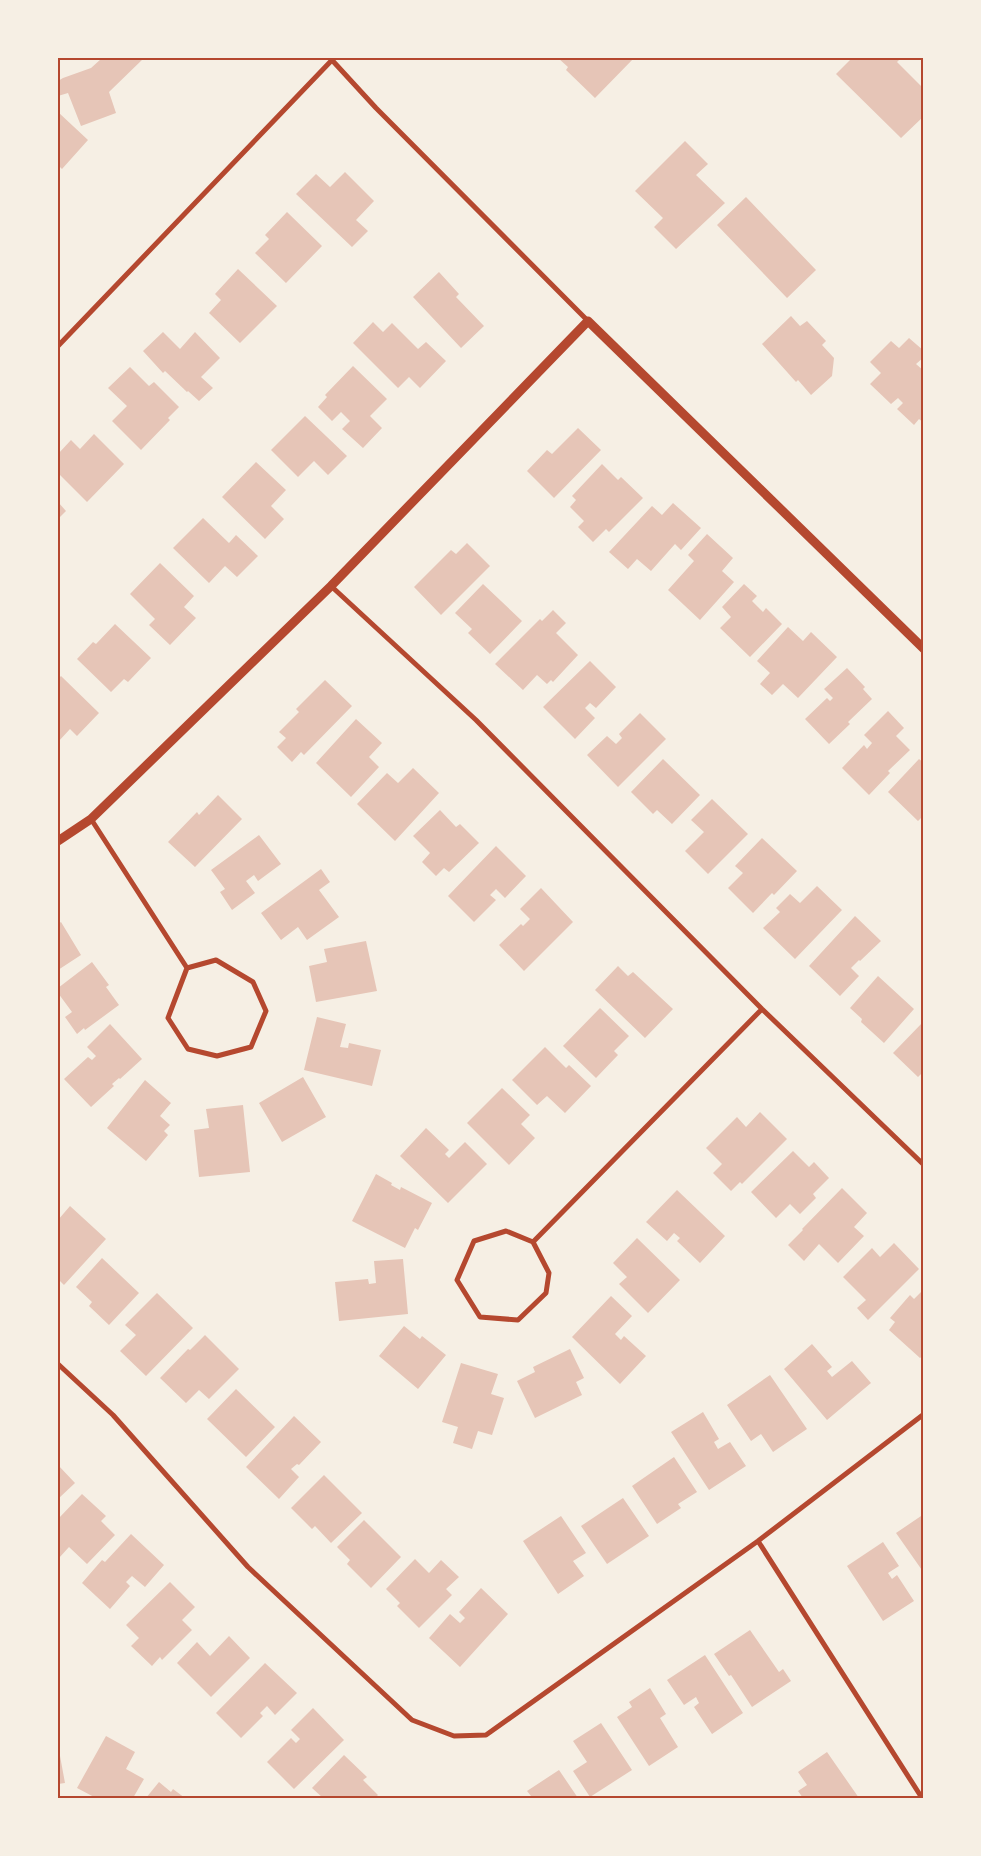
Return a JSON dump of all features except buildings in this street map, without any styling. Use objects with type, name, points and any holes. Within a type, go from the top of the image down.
[{"type":"street","points":[[58,346],[331,59],[376,108],[588,321],[924,649]]},
{"type":"street","points":[[58,841],[91,819],[331,586],[588,321]]},
{"type":"street","points":[[331,586],[476,720],[762,1010],[924,1165]]},
{"type":"street","points":[[91,819],[187,968]]},
{"type":"street","points":[[216,960],[253,982],[266,1011],[252,1047],[217,1056],[188,1049],[168,1018],[187,968],[216,960]]},
{"type":"street","points":[[533,1242],[762,1010]]},
{"type":"street","points":[[506,1231],[533,1242],[549,1273],[546,1293],[518,1320],[480,1317],[457,1280],[474,1241],[506,1231]]},
{"type":"street","points":[[58,1364],[113,1415],[256,1574],[412,1720],[454,1736],[486,1735],[758,1540],[924,1414]]},
{"type":"street","points":[[758,1540],[922,1798]]}]
